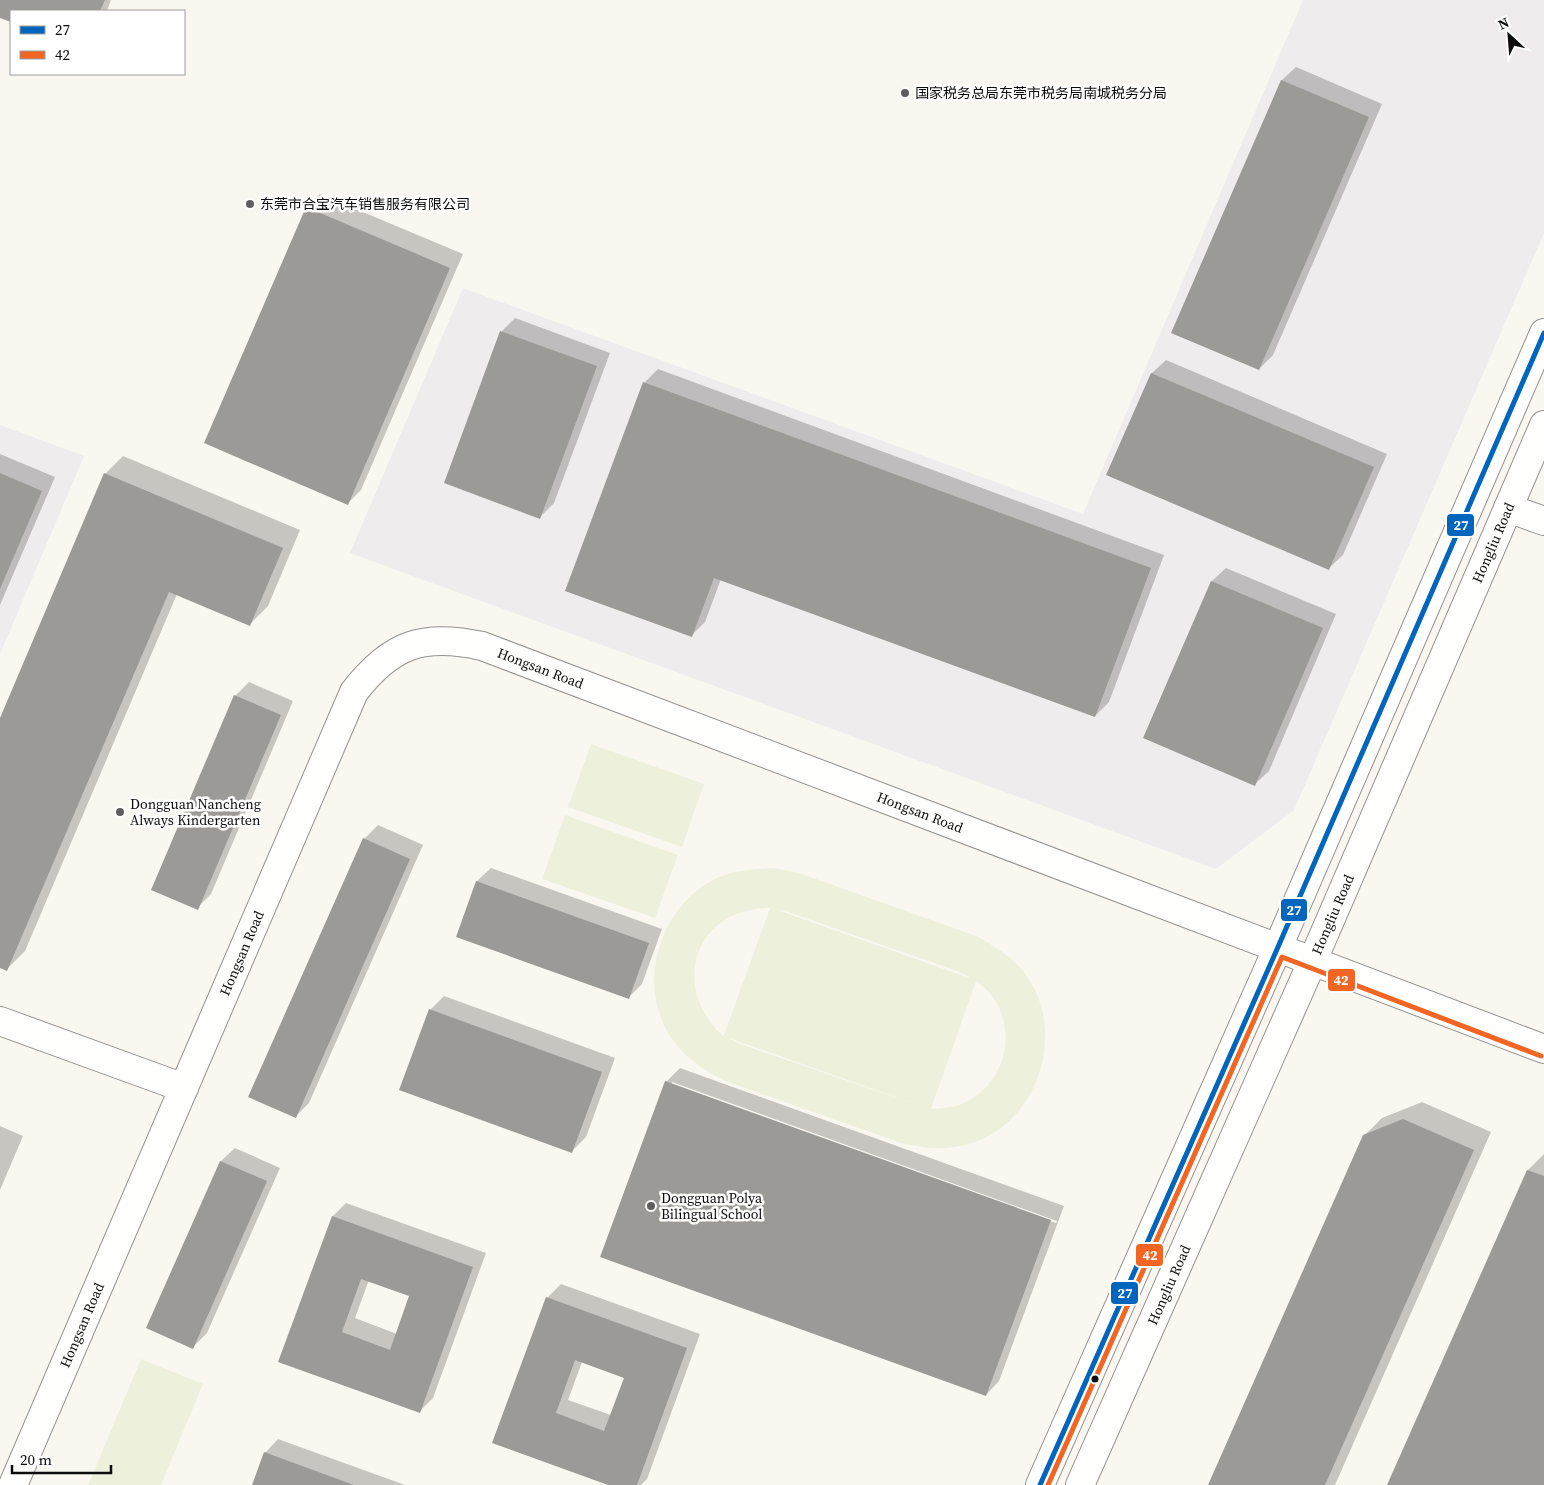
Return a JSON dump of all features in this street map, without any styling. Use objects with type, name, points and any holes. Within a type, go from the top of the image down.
[{"type":"street","points":[[1040,1485],[1278,947],[1544,333]]},
{"type":"street","name":"Hongliu Road","points":[[1080,1485],[1314,960],[1544,425]]},
{"type":"street","points":[[1508,508],[1544,521]]},
{"type":"street","name":"Hongsan Road","points":[[13,1485],[354,692],[372,669],[396,652],[424,642],[453,640],[482,646],[1544,1048]]},
{"type":"street","points":[[0,1021],[184,1088]]},
{"type":"shaded area","points":[[1303,0],[1544,0],[1544,233],[1294,810],[1216,869],[350,553],[463,288],[1083,514]]},
{"type":"shaded area","points":[[0,425],[84,456],[0,654]]},
{"type":"green space","points":[[591,744],[704,784],[682,847],[568,807]]},
{"type":"green space","points":[[565,815],[678,855],[655,918],[542,879]]},
{"type":"green space","points":[[773,868],[799,873],[976,936],[1003,952],[1018,966],[1031,982],[1036,992],[1043,1016],[1045,1042],[1041,1066],[1032,1090],[1019,1111],[1001,1128],[979,1140],[954,1147],[934,1148],[901,1143],[725,1081],[702,1067],[681,1050],[666,1029],[657,1005],[654,981],[657,956],[665,932],[678,910],[695,892],[717,878],[752,869]],"holes":[[[770,908],[723,1036],[706,1016],[697,995],[694,974],[698,953],[708,935],[723,921],[744,911]],[[775,909],[960,972],[972,979]],[[976,981],[990,994],[1000,1009],[1005,1026],[1002,1060],[994,1076],[983,1090],[968,1101],[945,1108],[931,1109]],[[729,1038],[924,1107],[740,1044]]]},
{"type":"green space","points":[[141,1359],[203,1384],[161,1485],[88,1485]]},
{"type":"building","points":[[0,0],[105,0],[100,10],[10,10],[10,22],[0,18]]},
{"type":"building","points":[[1281,80],[1369,117],[1259,370],[1171,333]]},
{"type":"building","points":[[306,207],[450,268],[348,505],[204,443]]},
{"type":"building","points":[[500,331],[597,366],[540,519],[444,483]]},
{"type":"building","points":[[1151,373],[1374,467],[1329,570],[1106,475]]},
{"type":"building","points":[[643,382],[1151,568],[1095,717],[714,578],[692,637],[565,591]]},
{"type":"building","points":[[0,473],[42,491],[0,589]]},
{"type":"building","points":[[104,473],[283,548],[250,626],[169,592],[7,971],[0,968],[0,718]]},
{"type":"building","points":[[1211,581],[1323,628],[1255,786],[1143,738]]},
{"type":"building","points":[[234,695],[281,715],[198,910],[151,890]]},
{"type":"building","points":[[363,838],[410,859],[296,1118],[248,1097]]},
{"type":"building","points":[[476,881],[649,943],[629,999],[456,937]]},
{"type":"building","points":[[429,1009],[602,1072],[572,1153],[399,1090]]},
{"type":"building","points":[[665,1081],[1051,1220],[986,1396],[600,1257]]},
{"type":"building","points":[[1403,1119],[1474,1150],[1325,1485],[1208,1485],[1363,1135]]},
{"type":"building","points":[[220,1161],[267,1181],[193,1349],[146,1328]]},
{"type":"building","points":[[1527,1170],[1544,1176],[1544,1485],[1387,1485]]},
{"type":"building","points":[[332,1216],[473,1267],[420,1413],[278,1362]],"holes":[[[361,1279],[409,1296],[390,1350],[342,1332]]]},
{"type":"building","points":[[546,1297],[687,1348],[637,1485],[608,1485],[492,1443]],"holes":[[[575,1360],[624,1378],[604,1431],[556,1413]]]},
{"type":"building","points":[[264,1452],[354,1485],[252,1485]]},
{"type":"transit line","name":"27","points":[[1040,1485],[1278,947],[1544,333]]},
{"type":"transit line","name":"42","points":[[1048,1485],[1282,957],[1541,1056]]},
{"type":"place","name":"国家税务总局东莞市税务局南城税务分局","points":[[905,93]]},
{"type":"place","name":"东莞市合宝汽车销售服务有限公司","points":[[250,204]]},
{"type":"place","name":"Dongguan Nancheng Always Kindergarten","points":[[120,812]]},
{"type":"place","name":"Dongguan Polya Bilingual School","points":[[651,1206]]}]
